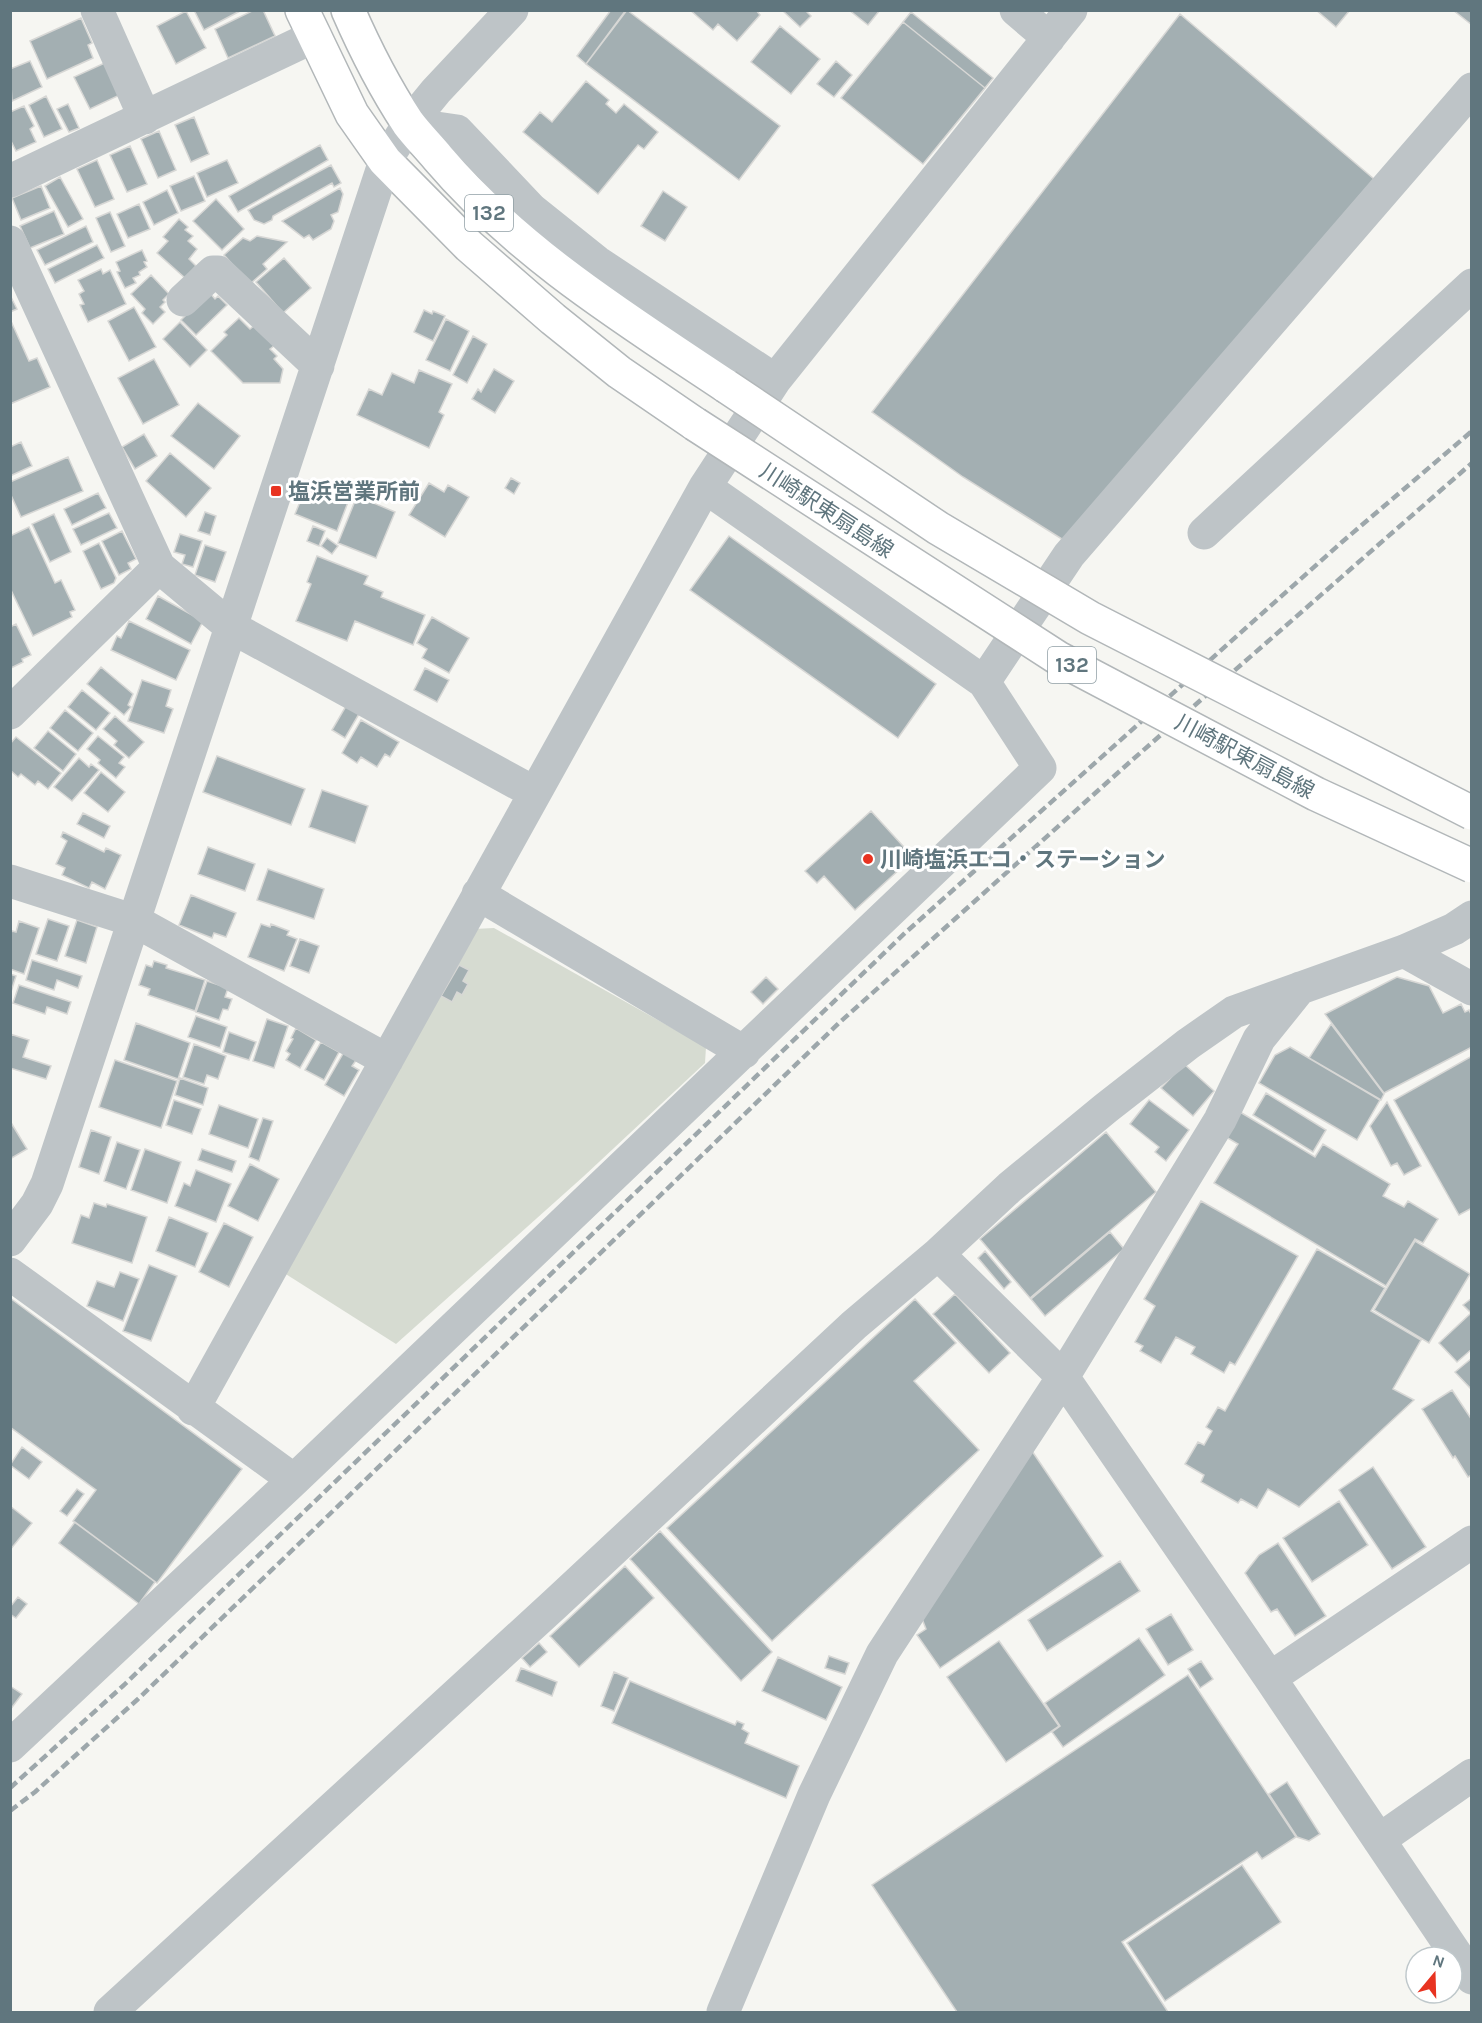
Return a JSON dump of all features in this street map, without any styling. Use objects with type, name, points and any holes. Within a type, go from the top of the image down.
[{"type":"highway","name":"川崎駅東扇島線","points":[[348,10],[379,74],[409,124],[449,171],[493,217],[581,288],[938,528],[1089,618],[1472,813]]},
{"type":"highway","name":"川崎駅東扇島線","points":[[309,23],[352,114],[386,161],[469,246],[553,319],[619,372],[695,424],[1058,658],[1316,794],[1472,866]]},
{"type":"street","points":[[97,10],[145,118]]},
{"type":"street","points":[[10,1240],[37,1204],[48,1184],[386,161],[409,124],[436,91],[512,10]]},
{"type":"street","points":[[1016,10],[1049,38]]},
{"type":"street","points":[[194,1408],[705,487],[775,380],[1071,10]]},
{"type":"street","points":[[10,181],[145,118],[309,23]]},
{"type":"street","points":[[984,682],[1069,555],[1472,89]]},
{"type":"street","points":[[409,124],[457,131],[532,210],[597,262],[775,380]]},
{"type":"street","points":[[10,242],[159,567],[231,627],[535,793]]},
{"type":"street","points":[[183,300],[213,272],[218,272],[318,366]]},
{"type":"street","points":[[1204,533],[1472,285]]},
{"type":"street","points":[[14,1738],[294,1480],[1040,768],[984,682],[705,487]]},
{"type":"street","points":[[10,714],[159,567]]},
{"type":"street","points":[[10,881],[135,921],[387,1060]]},
{"type":"street","points":[[478,894],[744,1052]]},
{"type":"street","points":[[110,2013],[555,1604],[854,1325],[938,1254],[1010,1187],[1188,1044],[1234,1012],[1466,928]]},
{"type":"street","points":[[1404,951],[1472,989]]},
{"type":"street","points":[[723,2013],[814,1795],[882,1654],[1063,1377],[1220,1119],[1260,1039],[1300,988]]},
{"type":"street","points":[[938,1254],[1063,1377],[1472,1978]]},
{"type":"street","points":[[10,1274],[294,1480]]},
{"type":"street","points":[[1270,1678],[1472,1542]]},
{"type":"street","points":[[1379,1840],[1472,1775]]},
{"type":"shaded area","points":[[494,928],[706,1047],[705,1063],[584,1176],[396,1344],[281,1271],[474,929]]},
{"type":"building","points":[[194,10],[242,10],[204,30]]},
{"type":"building","points":[[254,10],[263,10],[275,36],[228,58],[215,29]]},
{"type":"building","points":[[611,10],[626,10],[586,64],[577,56]]},
{"type":"building","points":[[627,10],[780,126],[739,180],[586,64]]},
{"type":"building","points":[[690,10],[756,10],[760,15],[737,41],[718,24],[713,30]]},
{"type":"building","points":[[782,10],[805,10],[811,16],[800,27]]},
{"type":"building","points":[[849,10],[880,10],[868,25]]},
{"type":"building","points":[[1316,10],[1350,10],[1336,27]]},
{"type":"building","points":[[1453,10],[1472,10],[1472,25]]},
{"type":"building","points":[[186,11],[206,48],[176,64],[157,26]]},
{"type":"building","points":[[911,12],[993,78],[985,88],[903,22]]},
{"type":"building","points":[[1180,14],[1374,179],[1065,541],[963,477],[872,412]]},
{"type":"building","points":[[81,18],[92,43],[88,45],[93,58],[47,79],[30,41]]},
{"type":"building","points":[[903,22],[985,88],[923,164],[841,98]]},
{"type":"building","points":[[780,26],[820,59],[791,94],[751,62]]},
{"type":"building","points":[[30,61],[42,87],[12,101],[10,69]]},
{"type":"building","points":[[109,61],[124,93],[90,109],[74,77]]},
{"type":"building","points":[[836,61],[852,75],[834,97],[817,84]]},
{"type":"building","points":[[586,81],[609,100],[606,104],[616,113],[624,104],[658,132],[644,149],[638,145],[598,194],[523,132],[540,112],[552,122]]},
{"type":"building","points":[[46,96],[62,129],[44,137],[29,105]]},
{"type":"building","points":[[68,104],[79,128],[69,132],[57,109]]},
{"type":"building","points":[[24,106],[34,126],[30,129],[36,142],[16,151],[10,139],[10,112]]},
{"type":"building","points":[[194,117],[209,154],[191,162],[175,125]]},
{"type":"building","points":[[159,131],[176,170],[158,178],[141,139]]},
{"type":"building","points":[[320,145],[328,160],[238,212],[229,196]]},
{"type":"building","points":[[130,146],[147,184],[127,192],[110,155]]},
{"type":"building","points":[[97,160],[114,199],[95,207],[77,169]]},
{"type":"building","points":[[227,160],[238,183],[207,197],[197,173]]},
{"type":"building","points":[[331,165],[341,183],[334,187],[332,183],[273,216],[272,220],[264,224],[254,220],[248,210]]},
{"type":"building","points":[[194,176],[205,201],[181,211],[170,186]]},
{"type":"building","points":[[60,177],[83,219],[68,227],[45,186]]},
{"type":"building","points":[[41,186],[50,208],[21,220],[12,198]]},
{"type":"building","points":[[340,188],[343,194],[338,212],[331,215],[334,221],[331,229],[313,240],[309,235],[304,238],[282,221]]},
{"type":"building","points":[[167,190],[178,213],[154,225],[143,202]]},
{"type":"building","points":[[663,191],[687,207],[665,241],[641,226]]},
{"type":"building","points":[[216,199],[244,229],[222,250],[193,221]]},
{"type":"building","points":[[139,204],[150,229],[128,238],[117,214]]},
{"type":"building","points":[[54,211],[64,234],[30,248],[20,226]]},
{"type":"building","points":[[110,212],[125,246],[111,252],[96,218]]},
{"type":"building","points":[[179,219],[188,227],[185,230],[193,236],[188,241],[197,249],[189,259],[196,266],[185,278],[157,253],[168,241],[163,237]]},
{"type":"building","points":[[86,226],[93,242],[45,265],[37,250]]},
{"type":"building","points":[[257,236],[287,242],[263,264],[267,269],[250,284],[224,255],[243,238],[250,241]]},
{"type":"building","points":[[97,245],[104,258],[55,283],[48,269]]},
{"type":"building","points":[[142,250],[147,267],[139,272],[140,275],[133,278],[136,283],[125,288],[117,272],[120,271],[116,262]]},
{"type":"building","points":[[284,258],[311,288],[283,313],[256,282]]},
{"type":"building","points":[[101,269],[103,274],[110,270],[126,304],[88,322],[80,305],[84,304],[79,294],[84,291],[78,280]]},
{"type":"building","points":[[151,275],[169,294],[160,307],[165,312],[153,324],[142,313],[145,309],[131,294]]},
{"type":"building","points":[[209,292],[215,299],[218,296],[227,305],[196,335],[181,320]]},
{"type":"building","points":[[10,295],[17,309],[10,312]]},
{"type":"building","points":[[134,307],[156,347],[129,361],[108,321]]},
{"type":"building","points":[[424,310],[445,316],[433,341],[414,332]]},
{"type":"building","points":[[239,318],[250,329],[256,324],[275,345],[270,349],[277,356],[274,359],[283,369],[280,383],[243,383],[211,351],[227,335],[224,332]]},
{"type":"building","points":[[10,319],[29,361],[37,358],[50,387],[10,404]]},
{"type":"building","points":[[446,319],[469,331],[450,371],[426,360]]},
{"type":"building","points":[[180,322],[207,350],[190,367],[163,339]]},
{"type":"building","points":[[473,336],[487,344],[467,383],[453,375]]},
{"type":"building","points":[[154,359],[179,405],[143,424],[118,378]]},
{"type":"building","points":[[494,369],[514,381],[495,413],[472,399],[478,389],[481,392]]},
{"type":"building","points":[[419,370],[452,384],[439,412],[444,415],[429,448],[357,415],[369,389],[382,395],[392,373],[414,383]]},
{"type":"building","points":[[198,403],[240,436],[214,469],[171,436]]},
{"type":"building","points":[[144,434],[157,456],[135,469],[122,447]]},
{"type":"building","points":[[21,442],[32,466],[10,476],[10,447]]},
{"type":"building","points":[[170,453],[211,488],[186,517],[146,481]]},
{"type":"building","points":[[68,457],[83,491],[21,517],[10,493],[10,482]]},
{"type":"building","points":[[511,478],[520,483],[514,494],[505,488]]},
{"type":"building","points":[[309,480],[350,497],[337,531],[295,514]]},
{"type":"building","points":[[429,483],[444,492],[448,485],[469,497],[445,537],[409,515]]},
{"type":"building","points":[[98,493],[106,508],[72,525],[64,509]]},
{"type":"building","points":[[357,496],[395,512],[376,558],[338,543]]},
{"type":"building","points":[[205,512],[216,516],[210,535],[198,531]]},
{"type":"building","points":[[109,513],[117,528],[81,545],[73,529]]},
{"type":"building","points":[[54,514],[71,552],[50,562],[32,524]]},
{"type":"building","points":[[313,526],[325,531],[319,546],[307,541]]},
{"type":"building","points":[[29,527],[55,583],[61,580],[75,610],[70,612],[72,617],[33,636],[10,588],[10,536]]},
{"type":"building","points":[[122,531],[136,559],[128,563],[131,569],[119,575],[102,541]]},
{"type":"building","points":[[180,534],[202,541],[193,567],[182,564],[185,555],[174,552]]},
{"type":"building","points":[[729,536],[936,684],[898,738],[690,590]]},
{"type":"building","points":[[327,538],[338,546],[332,554],[321,546]]},
{"type":"building","points":[[99,543],[116,578],[114,583],[101,589],[83,551]]},
{"type":"building","points":[[205,545],[226,552],[215,582],[195,575]]},
{"type":"building","points":[[317,556],[368,576],[364,584],[383,592],[381,597],[425,615],[413,645],[355,621],[347,641],[296,621],[311,584],[307,582]]},
{"type":"building","points":[[158,596],[203,621],[191,644],[146,619]]},
{"type":"building","points":[[432,617],[469,638],[449,673],[422,658],[427,649],[417,643]]},
{"type":"building","points":[[129,621],[190,650],[176,680],[111,650],[117,636],[121,638]]},
{"type":"building","points":[[16,624],[31,655],[11,668],[10,627]]},
{"type":"building","points":[[101,667],[133,694],[128,705],[131,707],[124,715],[87,684]]},
{"type":"building","points":[[425,668],[449,680],[437,702],[414,690]]},
{"type":"building","points":[[142,680],[171,690],[166,706],[173,709],[164,733],[128,721]]},
{"type":"building","points":[[82,690],[110,713],[96,730],[68,707]]},
{"type":"building","points":[[346,706],[359,714],[345,738],[332,730]]},
{"type":"building","points":[[65,710],[93,733],[78,751],[50,728]]},
{"type":"building","points":[[115,716],[144,742],[129,758],[114,745],[117,741],[103,729]]},
{"type":"building","points":[[361,720],[399,742],[390,757],[385,754],[377,767],[361,757],[357,763],[342,753]]},
{"type":"building","points":[[48,731],[76,754],[63,771],[34,748]]},
{"type":"building","points":[[98,736],[124,757],[119,763],[125,767],[116,778],[98,763],[100,760],[87,749]]},
{"type":"building","points":[[16,737],[61,773],[48,789],[38,781],[35,785],[21,774],[18,777],[10,770],[10,744]]},
{"type":"building","points":[[217,756],[305,789],[291,825],[203,792]]},
{"type":"building","points":[[79,758],[89,767],[91,764],[99,770],[72,801],[54,787]]},
{"type":"building","points":[[101,772],[125,792],[108,812],[84,793]]},
{"type":"building","points":[[322,790],[368,806],[355,843],[309,827]]},
{"type":"building","points":[[871,811],[913,857],[855,910],[824,876],[817,883],[805,871]]},
{"type":"building","points":[[83,813],[110,826],[104,838],[77,824]]},
{"type":"building","points":[[63,832],[104,852],[106,848],[121,855],[105,889],[92,882],[89,888],[62,875],[65,868],[56,864],[67,841],[61,837]]},
{"type":"building","points":[[208,847],[255,864],[245,891],[198,874]]},
{"type":"building","points":[[268,869],[324,889],[314,919],[257,900]]},
{"type":"building","points":[[191,895],[236,913],[226,937],[214,933],[212,938],[179,925]]},
{"type":"building","points":[[48,919],[69,926],[57,961],[36,954]]},
{"type":"building","points":[[77,920],[97,927],[86,963],[65,956]]},
{"type":"building","points":[[19,921],[39,928],[24,974],[10,969],[10,936],[12,931],[16,932]]},
{"type":"building","points":[[261,924],[270,927],[271,924],[289,931],[287,935],[297,939],[284,971],[248,957]]},
{"type":"building","points":[[300,939],[319,946],[309,973],[290,966]]},
{"type":"building","points":[[32,960],[82,976],[78,988],[57,980],[54,990],[26,980]]},
{"type":"building","points":[[154,961],[167,965],[166,968],[205,980],[195,1011],[148,995],[150,989],[139,985],[146,965],[152,967]]},
{"type":"building","points":[[459,965],[469,970],[463,981],[468,984],[462,995],[457,992],[452,1002],[441,996]]},
{"type":"building","points":[[10,974],[16,976],[10,995]]},
{"type":"building","points":[[766,977],[778,989],[763,1004],[751,992]]},
{"type":"building","points":[[1397,977],[1429,986],[1443,1013],[1461,1004],[1465,1012],[1469,1010],[1472,1016],[1472,1047],[1384,1093],[1325,1014]]},
{"type":"building","points":[[207,981],[228,988],[225,997],[232,999],[228,1010],[223,1009],[219,1020],[196,1012]]},
{"type":"building","points":[[19,985],[71,1002],[67,1014],[47,1007],[45,1014],[13,1003]]},
{"type":"building","points":[[196,1016],[227,1027],[220,1048],[188,1037]]},
{"type":"building","points":[[267,1019],[288,1026],[274,1068],[253,1061]]},
{"type":"building","points":[[136,1023],[190,1043],[178,1079],[124,1060]]},
{"type":"building","points":[[1331,1024],[1384,1094],[1381,1100],[1309,1058]]},
{"type":"building","points":[[296,1028],[316,1040],[300,1068],[286,1060],[290,1054],[286,1051]]},
{"type":"building","points":[[229,1032],[256,1042],[249,1060],[223,1052]]},
{"type":"building","points":[[10,1034],[29,1040],[23,1057],[51,1066],[46,1079],[10,1068]]},
{"type":"building","points":[[321,1042],[339,1052],[324,1080],[305,1070]]},
{"type":"building","points":[[194,1044],[226,1056],[218,1079],[207,1075],[204,1084],[183,1077]]},
{"type":"building","points":[[1290,1047],[1380,1100],[1357,1140],[1259,1083],[1275,1055]]},
{"type":"building","points":[[344,1052],[357,1059],[352,1066],[359,1070],[344,1096],[325,1085]]},
{"type":"building","points":[[1472,1056],[1472,1208],[1459,1215],[1394,1100]]},
{"type":"building","points":[[115,1060],[177,1081],[161,1128],[99,1107]]},
{"type":"building","points":[[1184,1064],[1214,1091],[1193,1116],[1161,1088]]},
{"type":"building","points":[[180,1078],[208,1088],[203,1105],[175,1095]]},
{"type":"building","points":[[1266,1093],[1326,1130],[1313,1152],[1253,1115]]},
{"type":"building","points":[[174,1100],[201,1109],[192,1134],[166,1125]]},
{"type":"building","points":[[1149,1100],[1189,1130],[1166,1161],[1155,1152],[1159,1147],[1130,1124]]},
{"type":"building","points":[[1387,1102],[1421,1166],[1404,1175],[1397,1163],[1391,1166],[1370,1126]]},
{"type":"building","points":[[219,1105],[258,1119],[248,1148],[209,1134]]},
{"type":"building","points":[[1240,1112],[1315,1157],[1323,1144],[1390,1184],[1383,1196],[1404,1207],[1408,1201],[1438,1219],[1423,1243],[1415,1239],[1386,1286],[1214,1183],[1238,1144],[1226,1137]]},
{"type":"building","points":[[263,1118],[273,1121],[259,1161],[249,1157]]},
{"type":"building","points":[[10,1121],[27,1149],[10,1159]]},
{"type":"building","points":[[91,1130],[111,1137],[99,1174],[79,1167]]},
{"type":"building","points":[[1106,1132],[1156,1192],[1030,1298],[980,1239]]},
{"type":"building","points":[[117,1142],[140,1150],[126,1189],[104,1181]]},
{"type":"building","points":[[145,1149],[181,1162],[167,1203],[131,1190]]},
{"type":"building","points":[[202,1149],[236,1161],[232,1172],[198,1160]]},
{"type":"building","points":[[250,1164],[279,1179],[258,1221],[228,1206]]},
{"type":"building","points":[[196,1170],[231,1184],[216,1222],[175,1206],[184,1183],[190,1186]]},
{"type":"building","points":[[1201,1201],[1298,1256],[1235,1365],[1230,1362],[1224,1373],[1191,1354],[1195,1347],[1176,1337],[1161,1363],[1140,1351],[1143,1346],[1135,1342],[1155,1306],[1144,1299]]},
{"type":"building","points":[[94,1203],[106,1207],[107,1204],[147,1217],[132,1263],[72,1243],[81,1215],[89,1218]]},
{"type":"building","points":[[169,1217],[208,1233],[195,1267],[156,1251]]},
{"type":"building","points":[[224,1223],[253,1237],[229,1287],[199,1272]]},
{"type":"building","points":[[1110,1232],[1124,1249],[1045,1316],[1031,1299]]},
{"type":"building","points":[[1415,1241],[1470,1274],[1429,1343],[1374,1310]]},
{"type":"building","points":[[1317,1249],[1385,1288],[1371,1311],[1421,1340],[1393,1389],[1414,1400],[1299,1507],[1268,1489],[1257,1508],[1241,1499],[1238,1503],[1201,1482],[1204,1475],[1185,1464],[1198,1442],[1204,1445],[1212,1431],[1206,1427],[1218,1407],[1225,1411]]},
{"type":"building","points":[[985,1251],[1011,1282],[1004,1289],[978,1258]]},
{"type":"building","points":[[149,1265],[177,1276],[151,1341],[123,1331]]},
{"type":"building","points":[[120,1272],[139,1279],[123,1321],[87,1306],[97,1281],[114,1287]]},
{"type":"building","points":[[955,1294],[1010,1353],[989,1373],[933,1314]]},
{"type":"building","points":[[10,1298],[242,1469],[157,1583],[73,1521],[96,1490],[10,1427]]},
{"type":"building","points":[[1472,1298],[1472,1349],[1457,1362],[1439,1343],[1471,1313],[1463,1305]]},
{"type":"building","points":[[915,1299],[956,1343],[914,1381],[979,1450],[772,1641],[667,1528]]},
{"type":"building","points":[[1472,1358],[1472,1390],[1455,1372]]},
{"type":"building","points":[[1452,1390],[1472,1420],[1472,1475],[1468,1477],[1422,1409]]},
{"type":"building","points":[[22,1447],[42,1462],[29,1479],[10,1465]]},
{"type":"building","points":[[1032,1451],[1103,1556],[940,1668],[917,1635],[926,1629],[921,1616]]},
{"type":"building","points":[[1373,1467],[1426,1547],[1392,1569],[1339,1490]]},
{"type":"building","points":[[77,1489],[84,1494],[67,1516],[60,1511]]},
{"type":"building","points":[[1339,1501],[1368,1545],[1312,1582],[1283,1538]]},
{"type":"building","points":[[10,1506],[32,1523],[10,1550]]},
{"type":"building","points":[[75,1522],[155,1582],[139,1604],[59,1543]]},
{"type":"building","points":[[660,1531],[772,1652],[741,1681],[630,1559]]},
{"type":"building","points":[[1278,1543],[1326,1616],[1295,1636],[1277,1609],[1271,1612],[1245,1573],[1259,1555]]},
{"type":"building","points":[[1120,1561],[1140,1591],[1047,1651],[1028,1620]]},
{"type":"building","points":[[625,1566],[654,1598],[579,1667],[550,1636]]},
{"type":"building","points":[[18,1597],[27,1604],[16,1618],[10,1614],[10,1607]]},
{"type":"building","points":[[1171,1614],[1193,1650],[1168,1665],[1146,1629]]},
{"type":"building","points":[[1139,1638],[1165,1675],[1063,1747],[1052,1732],[1060,1726],[1045,1703]]},
{"type":"building","points":[[999,1641],[1059,1726],[1006,1762],[947,1677]]},
{"type":"building","points":[[539,1643],[547,1652],[530,1667],[522,1658]]},
{"type":"building","points":[[829,1656],[849,1663],[845,1674],[825,1668]]},
{"type":"building","points":[[778,1657],[842,1687],[826,1720],[762,1691]]},
{"type":"building","points":[[1201,1661],[1213,1679],[1200,1688],[1188,1669]]},
{"type":"building","points":[[521,1668],[557,1682],[552,1696],[516,1681]]},
{"type":"building","points":[[614,1672],[628,1678],[614,1711],[601,1706]]},
{"type":"building","points":[[1188,1675],[1296,1837],[1262,1859],[1257,1852],[1122,1942],[1168,2012],[957,2012],[872,1885]]},
{"type":"building","points":[[630,1681],[735,1725],[737,1721],[744,1724],[742,1729],[749,1733],[745,1743],[799,1766],[786,1798],[612,1723]]},
{"type":"building","points":[[10,1686],[22,1694],[10,1710]]},
{"type":"building","points":[[1287,1782],[1320,1834],[1309,1841],[1297,1837],[1269,1794]]},
{"type":"building","points":[[1242,1865],[1281,1922],[1165,2001],[1127,1943]]},
{"type":"railway","points":[[10,1788],[124,1685],[905,933],[1342,542],[1472,431]]},
{"type":"railway","points":[[10,1811],[35,1792],[138,1699],[839,1023],[1131,761],[1472,463]]},
{"type":"place","name":"塩浜営業所前","points":[[276,491]]},
{"type":"place","name":"川崎塩浜エコ・ステーション","points":[[868,859]]}]
